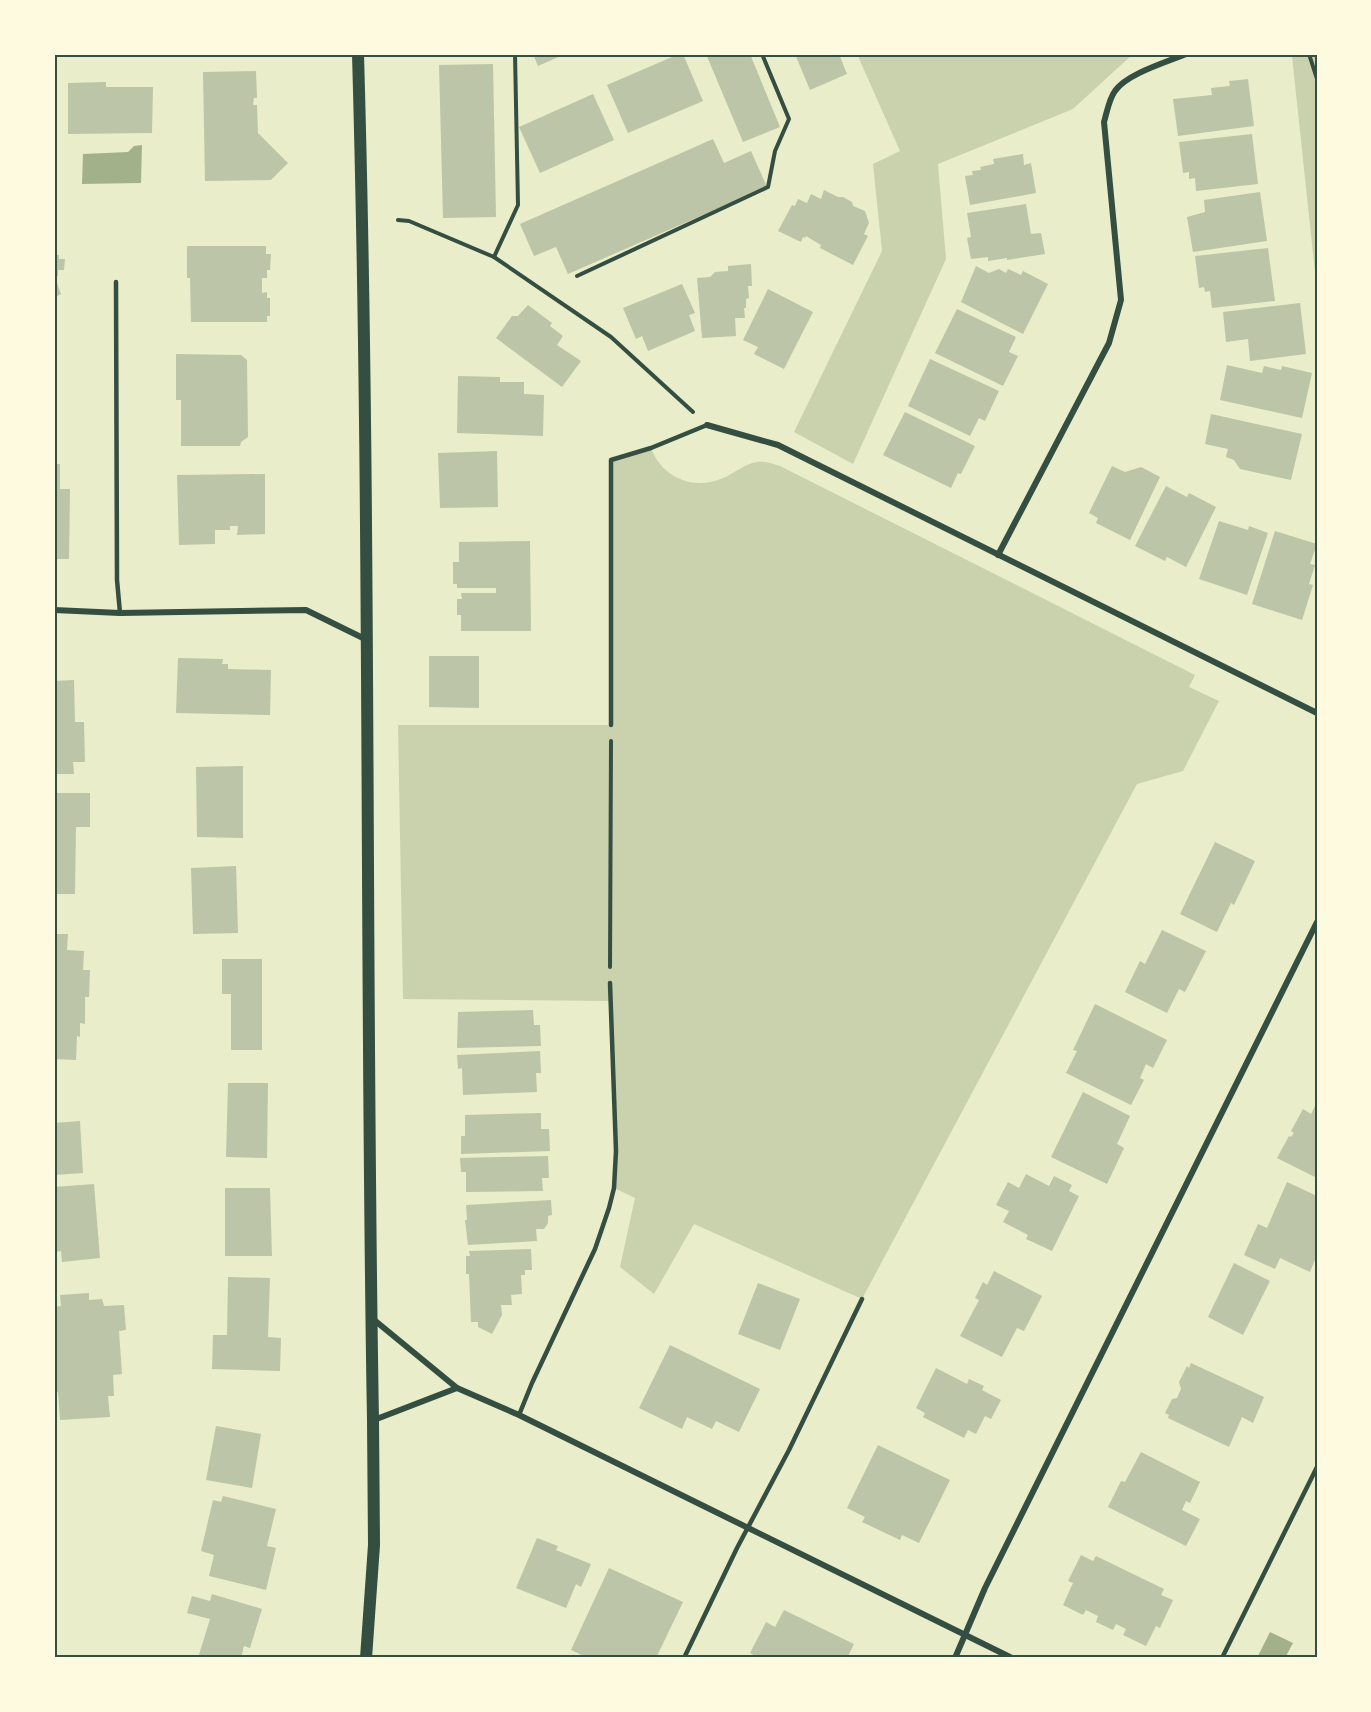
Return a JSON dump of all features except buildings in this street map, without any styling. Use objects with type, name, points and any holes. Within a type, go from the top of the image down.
[{"type":"main road","points":[[358,54],[363,219],[368,640],[374,1545],[366,1658]]},
{"type":"street","points":[[998,555],[1109,343],[1121,300],[1104,122],[1109,104],[1115,90],[1126,80],[1186,54]]},
{"type":"street","points":[[707,425],[778,445],[1317,713]]},
{"type":"street","points":[[54,610],[120,613],[306,610],[368,640]]},
{"type":"street","points":[[955,1658],[990,1577],[1317,922]]},
{"type":"street","points":[[371,1318],[457,1388],[519,1415],[1012,1658]]},
{"type":"street","points":[[373,1420],[457,1388]]},
{"type":"lane","points":[[116,282],[117,580],[120,613]]},
{"type":"lane","points":[[611,725],[611,460],[651,448],[707,425]]},
{"type":"lane","points":[[519,1415],[536,1373],[595,1249],[614,1188],[616,1150],[610,983]]},
{"type":"lane","points":[[684,1658],[862,1299]]},
{"type":"lane","points":[[1222,1658],[1317,1467]]},
{"type":"path","points":[[494,256],[519,205],[515,54]]},
{"type":"path","points":[[576,276],[768,187],[775,152],[789,119],[762,54]]},
{"type":"path","points":[[1309,54],[1317,80]]},
{"type":"path","points":[[398,220],[409,221],[494,256],[611,337],[707,425]]},
{"type":"path","points":[[610,983],[611,725]]},
{"type":"shaded area","points":[[857,54],[1133,54],[1073,109],[938,164],[946,259],[853,464],[794,432],[882,251],[873,164],[900,151]]},
{"type":"shaded area","points":[[1292,54],[1317,54],[1317,291],[1292,56]]},
{"type":"shaded area","points":[[142,145],[141,183],[82,184],[83,154],[128,152],[134,146]]},
{"type":"shaded area","points":[[651,448],[656,458],[671,474],[690,482],[712,482],[757,462],[780,466],[1195,675],[1189,687],[1219,701],[1183,771],[1137,784],[862,1299],[694,1224],[654,1294],[620,1267],[635,1198],[614,1188],[616,1151],[610,1001],[403,999],[398,725],[611,725],[611,460]]},
{"type":"shaded area","points":[[1270,1632],[1293,1643],[1285,1658],[1257,1658]]}]
